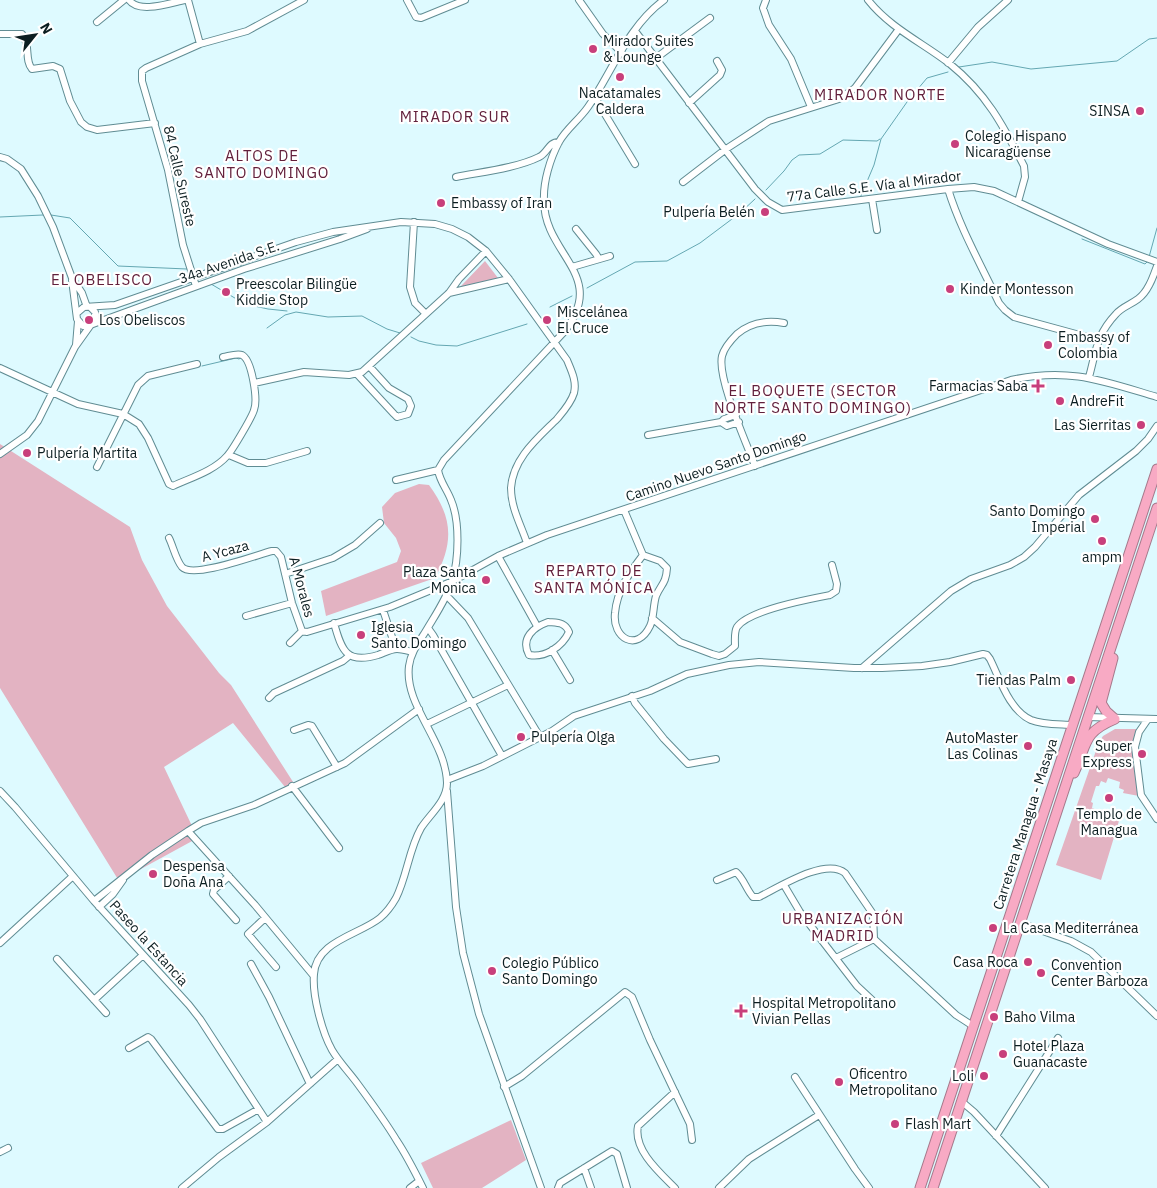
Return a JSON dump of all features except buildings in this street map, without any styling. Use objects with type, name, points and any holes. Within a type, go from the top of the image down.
[{"type":"highway","name":"Carretera Managua - Masaya","points":[[920,1188],[1157,469]]},
{"type":"highway","name":"Carretera Managua - Masaya","points":[[932,1188],[1157,508]]},
{"type":"highway","points":[[1063,790],[1075,770],[1089,734],[1096,728],[1115,719],[1106,711],[1101,703],[1117,643],[1118,626]]},
{"type":"highway","points":[[1055,779],[1063,768],[1078,723],[1087,718],[1083,709],[1102,646],[1103,631]]},
{"type":"street","points":[[97,22],[124,0]]},
{"type":"street","points":[[129,0],[132,4],[141,8],[187,0],[200,44],[247,31],[304,0]]},
{"type":"street","points":[[407,0],[417,18],[465,0]]},
{"type":"street","points":[[579,0],[603,34],[622,52]]},
{"type":"street","points":[[396,480],[438,470],[444,460],[573,321],[579,305],[580,286],[572,267],[554,237],[544,212],[544,191],[548,171],[560,142],[582,115],[635,31],[655,7],[664,0]]},
{"type":"street","points":[[766,0],[763,8],[769,25],[791,59],[811,107]]},
{"type":"street","points":[[868,0],[899,29],[948,62],[987,100],[1024,166],[1025,177],[1018,202]]},
{"type":"street","points":[[948,62],[978,28],[1008,0]]},
{"type":"street","points":[[656,58],[710,18]]},
{"type":"street","points":[[682,182],[726,149],[769,121],[839,99],[855,88],[899,29]]},
{"type":"street","name":"77a Calle S.E. Vía al Mirador","points":[[635,31],[755,189],[768,202],[782,210],[974,187],[994,190],[1099,240],[1157,264]]},
{"type":"street","points":[[0,34],[22,34],[26,42],[29,65],[32,69],[53,66],[60,69],[70,101],[81,122],[87,127],[97,130],[155,123]]},
{"type":"street","name":"84 Calle Sureste","points":[[199,284],[193,277],[178,223],[168,170],[142,81],[142,71],[200,44]]},
{"type":"street","points":[[689,103],[720,75],[722,70],[716,62]]},
{"type":"street","points":[[594,96],[634,164]]},
{"type":"street","points":[[456,177],[530,162],[544,155],[549,146],[560,142]]},
{"type":"street","points":[[0,157],[7,159],[21,169],[38,196],[72,278],[89,307],[96,315],[75,347],[38,421],[28,435],[0,454]]},
{"type":"street","points":[[948,189],[954,209],[970,243],[999,303],[1005,310],[1014,317],[1098,340]]},
{"type":"street","points":[[872,199],[877,230]]},
{"type":"street","points":[[414,222],[410,287],[415,303],[426,314]]},
{"type":"street","name":"34a Avenida S.E.","points":[[89,307],[115,305],[296,242],[358,227],[414,222],[435,224],[452,229],[468,237],[486,251],[509,279],[567,360],[574,376],[574,393],[565,410],[523,454],[514,474],[511,488],[513,505],[527,543]]},
{"type":"street","name":"34a Avenida S.E.","points":[[91,325],[199,284],[340,239],[373,226]]},
{"type":"street","points":[[576,228],[598,259]]},
{"type":"street","points":[[254,383],[304,372],[357,374],[369,366],[449,293],[459,279],[486,251]]},
{"type":"street","points":[[572,267],[610,256]]},
{"type":"street","points":[[242,260],[244,269]]},
{"type":"street","points":[[1089,377],[1098,340],[1114,316],[1123,307],[1139,298],[1151,282],[1157,264]]},
{"type":"street","points":[[199,284],[200,275]]},
{"type":"street","points":[[72,278],[78,321],[75,347]]},
{"type":"street","points":[[449,293],[509,279]]},
{"type":"street","points":[[77,313],[81,308],[89,307]]},
{"type":"street","points":[[78,321],[83,326],[91,325]]},
{"type":"street","points":[[755,466],[723,376],[721,367],[722,354],[733,338],[742,330],[770,321],[784,323]]},
{"type":"street","points":[[0,368],[78,404],[123,414],[139,424],[148,438],[168,484],[173,486],[211,468],[229,455],[255,408],[254,383],[248,360],[244,355],[238,354],[223,357]]},
{"type":"street","points":[[97,467],[138,386],[148,376],[197,364]]},
{"type":"street","points":[[357,374],[398,417],[408,414],[411,406],[408,399],[389,388],[369,366]]},
{"type":"street","name":"Camino Nuevo Santo Domingo","points":[[302,631],[307,632],[382,610],[453,581],[498,556],[527,543],[1026,376],[1068,374],[1089,377],[1157,397]]},
{"type":"street","points":[[648,436],[721,422],[727,426],[737,418]]},
{"type":"street","points":[[862,668],[951,591],[971,579],[1010,565],[1024,557],[1035,547],[1079,495],[1136,450],[1148,439],[1157,426]]},
{"type":"street","points":[[229,455],[248,463],[266,463],[307,451]]},
{"type":"street","points":[[438,470],[457,519],[453,581],[413,652],[409,666],[410,684],[419,709],[441,755],[447,780],[456,907],[463,953],[479,1014],[541,1188]]},
{"type":"street","points":[[624,510],[643,555]]},
{"type":"street","points":[[285,574],[333,558],[355,545],[380,523]]},
{"type":"street","name":"A Ycaza","points":[[169,538],[180,565],[190,571],[206,570],[276,551]]},
{"type":"street","name":"A Morales","points":[[276,551],[281,557],[292,603],[302,631]]},
{"type":"street","points":[[643,555],[660,560],[667,568],[666,581],[657,595],[652,624],[641,638],[632,641],[625,639],[616,630],[614,613],[619,594],[628,574],[643,555]]},
{"type":"street","points":[[498,556],[537,626]]},
{"type":"street","points":[[652,618],[680,642],[719,656],[735,646],[736,628],[765,610],[830,595],[836,591],[837,584],[832,565]]},
{"type":"street","points":[[446,595],[468,618],[540,737]]},
{"type":"street","points":[[246,616],[292,603]]},
{"type":"street","points":[[382,610],[396,649]]},
{"type":"street","points":[[548,622],[560,623],[567,626],[569,632],[567,637],[552,650],[536,656],[529,655],[526,649],[526,642],[537,626],[548,622]]},
{"type":"street","points":[[334,624],[338,638],[349,656],[356,659],[364,659],[396,649],[413,652]]},
{"type":"street","points":[[428,628],[502,756]]},
{"type":"street","points":[[290,643],[302,631]]},
{"type":"street","points":[[552,650],[570,680]]},
{"type":"street","points":[[447,780],[483,766],[552,731],[574,716],[650,691],[687,674],[729,665],[759,662],[882,668],[922,666],[983,654],[987,655],[990,659],[1017,710],[1031,720],[1073,725]]},
{"type":"street","points":[[269,698],[343,661],[349,656]]},
{"type":"street","points":[[427,724],[508,685]]},
{"type":"street","points":[[632,696],[635,703],[664,739],[688,764],[716,759]]},
{"type":"street","points":[[97,904],[125,877],[152,855],[188,831],[201,824],[254,805],[337,767],[419,709]]},
{"type":"street","points":[[1087,718],[1157,719]]},
{"type":"street","points":[[1148,719],[1139,732],[1135,747],[1141,795],[1157,819]]},
{"type":"street","points":[[294,730],[308,725],[312,726],[337,767]]},
{"type":"street","points":[[292,786],[339,848]]},
{"type":"street","points":[[423,1188],[398,1142],[331,1048],[317,1003],[313,975],[318,959],[326,950],[380,918],[394,900],[402,883],[418,834],[447,790]]},
{"type":"street","name":"Paseo la Estancia","points":[[0,791],[97,904],[200,1019],[257,1110],[267,1122]]},
{"type":"street","points":[[188,831],[313,975]]},
{"type":"street","points":[[717,880],[736,872],[753,897],[759,897],[818,870],[840,869],[870,907],[874,921],[874,939],[956,1015],[973,1026]]},
{"type":"street","points":[[0,944],[73,876]]},
{"type":"street","points":[[229,876],[212,894],[236,920]]},
{"type":"street","points":[[784,885],[800,912],[863,993],[872,1000]]},
{"type":"street","points":[[265,918],[248,934],[276,967]]},
{"type":"street","points":[[1020,923],[1071,941],[1091,952],[1156,1013]]},
{"type":"street","points":[[836,958],[874,939]]},
{"type":"street","points":[[94,1000],[143,955]]},
{"type":"street","points":[[57,959],[106,1013]]},
{"type":"street","points":[[250,964],[270,997],[310,1084]]},
{"type":"street","points":[[504,1086],[522,1076],[625,992],[632,997],[690,1124],[692,1140]]},
{"type":"street","points":[[129,1048],[144,1038],[148,1037],[151,1039],[218,1129],[223,1129],[257,1110]]},
{"type":"street","points":[[996,1136],[1058,1038]]},
{"type":"street","points":[[182,1188],[267,1122],[338,1059]]},
{"type":"street","points":[[795,1076],[869,1188]]},
{"type":"street","points":[[675,1092],[638,1126],[636,1133],[650,1163],[675,1188]]},
{"type":"street","points":[[961,1101],[974,1112],[1045,1188]]},
{"type":"street","points":[[719,1188],[749,1159],[820,1115]]},
{"type":"street","points":[[0,1152],[8,1148]]},
{"type":"street","points":[[558,1188],[560,1183],[611,1151],[617,1154],[627,1188]]},
{"type":"street","points":[[584,1168],[591,1188]]},
{"type":"street","points":[[410,1188],[419,1181]]},
{"type":"shaded area","points":[[485,261],[498,278],[462,288],[461,286]]},
{"type":"shaded area","points":[[0,444],[130,527],[142,560],[167,606],[219,673],[231,685],[295,785],[285,787],[233,723],[164,767],[192,826],[194,840],[119,881],[0,688]]},
{"type":"shaded area","points":[[419,484],[429,485],[437,497],[443,508],[448,530],[445,553],[435,578],[326,616],[321,591],[397,562],[401,551],[396,538],[384,523],[382,507],[395,493]]},
{"type":"shaded area","points":[[1115,729],[1139,729],[1135,739],[1139,796],[1123,793],[1124,790],[1119,788],[1120,782],[1108,778],[1106,783],[1101,781],[1099,786],[1096,786],[1091,802],[1093,803],[1092,808],[1097,810],[1096,814],[1099,817],[1111,818],[1113,812],[1122,811],[1101,880],[1056,865],[1099,742],[1103,736]]},
{"type":"shaded area","points":[[511,1120],[526,1160],[482,1188],[433,1188],[421,1163]]},
{"type":"waterway","points":[[959,67],[992,62],[1031,69],[1117,61],[1149,39],[1157,38]]},
{"type":"waterway","points":[[860,198],[874,165],[881,139],[907,102],[927,78],[948,72]]},
{"type":"waterway","points":[[766,190],[792,160],[799,155],[820,154],[843,140],[877,141],[880,139]]},
{"type":"waterway","points":[[587,288],[635,262],[667,261],[700,243],[740,213],[755,199]]},
{"type":"waterway","points":[[0,217],[43,215]]},
{"type":"waterway","points":[[51,215],[70,218],[118,266],[187,269]]},
{"type":"waterway","points":[[1149,257],[1157,228]]},
{"type":"waterway","points":[[1082,239],[1145,264],[1148,261]]},
{"type":"waterway","points":[[211,284],[245,304],[287,311]]},
{"type":"waterway","points":[[550,307],[572,296]]},
{"type":"waterway","points":[[267,328],[285,315],[296,312],[328,317],[362,316],[387,329],[400,333]]},
{"type":"waterway","points":[[411,337],[436,345],[457,346],[527,324]]},
{"type":"waterway","points":[[202,366],[242,357]]},
{"type":"place","name":"Mirador Suites & Lounge","points":[[593,49]]},
{"type":"place","name":"Nacatamales Caldera","points":[[620,77]]},
{"type":"place","name":"SINSA","points":[[1140,111]]},
{"type":"place","name":"Colegio Hispano Nicaragüense","points":[[955,144]]},
{"type":"place","name":"Embassy of Iran","points":[[441,203]]},
{"type":"place","name":"Pulpería Belén","points":[[765,212]]},
{"type":"place","name":"Kinder Montesson","points":[[950,289]]},
{"type":"place","name":"Preescolar Bilingüe Kiddie Stop","points":[[226,292]]},
{"type":"place","name":"Los Obeliscos","points":[[89,320]]},
{"type":"place","name":"Miscelánea El Cruce","points":[[547,320]]},
{"type":"place","name":"Embassy of Colombia","points":[[1048,345]]},
{"type":"place","name":"Farmacias Saba","points":[[1038,386]]},
{"type":"place","name":"AndreFit","points":[[1060,401]]},
{"type":"place","name":"Las Sierritas","points":[[1141,425]]},
{"type":"place","name":"Pulpería Martita","points":[[27,453]]},
{"type":"place","name":"Santo Domingo Imperial","points":[[1095,519]]},
{"type":"place","name":"ampm","points":[[1102,541]]},
{"type":"place","name":"Plaza Santa Monica","points":[[486,580]]},
{"type":"place","name":"Iglesia Santo Domingo","points":[[361,635]]},
{"type":"place","name":"Tiendas Palm","points":[[1071,680]]},
{"type":"place","name":"Pulpería Olga","points":[[521,737]]},
{"type":"place","name":"AutoMaster Las Colinas","points":[[1028,746]]},
{"type":"place","name":"Super Express","points":[[1142,754]]},
{"type":"place","name":"Templo de Managua","points":[[1109,798]]},
{"type":"place","name":"Despensa Doña Ana","points":[[153,874]]},
{"type":"place","name":"La Casa Mediterránea","points":[[993,928]]},
{"type":"place","name":"Casa Roca","points":[[1028,962]]},
{"type":"place","name":"Colegio Público Santo Domingo","points":[[492,971]]},
{"type":"place","name":"Convention Center Barboza","points":[[1041,973]]},
{"type":"place","name":"Hospital Metropolitano Vivian Pellas","points":[[741,1011]]},
{"type":"place","name":"Baho Vilma","points":[[994,1017]]},
{"type":"place","name":"Hotel Plaza Guanacaste","points":[[1003,1054]]},
{"type":"place","name":"Loli","points":[[984,1076]]},
{"type":"place","name":"Oficentro Metropolitano","points":[[839,1082]]},
{"type":"place","name":"Flash Mart","points":[[895,1124]]},
{"type":"district","name":"MIRADOR NORTE","points":[[880,95]]},
{"type":"district","name":"MIRADOR SUR","points":[[455,117]]},
{"type":"district","name":"ALTOS DE SANTO DOMINGO","points":[[262,164]]},
{"type":"district","name":"EL OBELISCO","points":[[102,280]]},
{"type":"district","name":"EL BOQUETE (SECTOR NORTE SANTO DOMINGO)","points":[[813,400]]},
{"type":"district","name":"REPARTO DE SANTA MÓNICA","points":[[594,580]]},
{"type":"district","name":"URBANIZACIÓN MADRID","points":[[843,928]]}]
